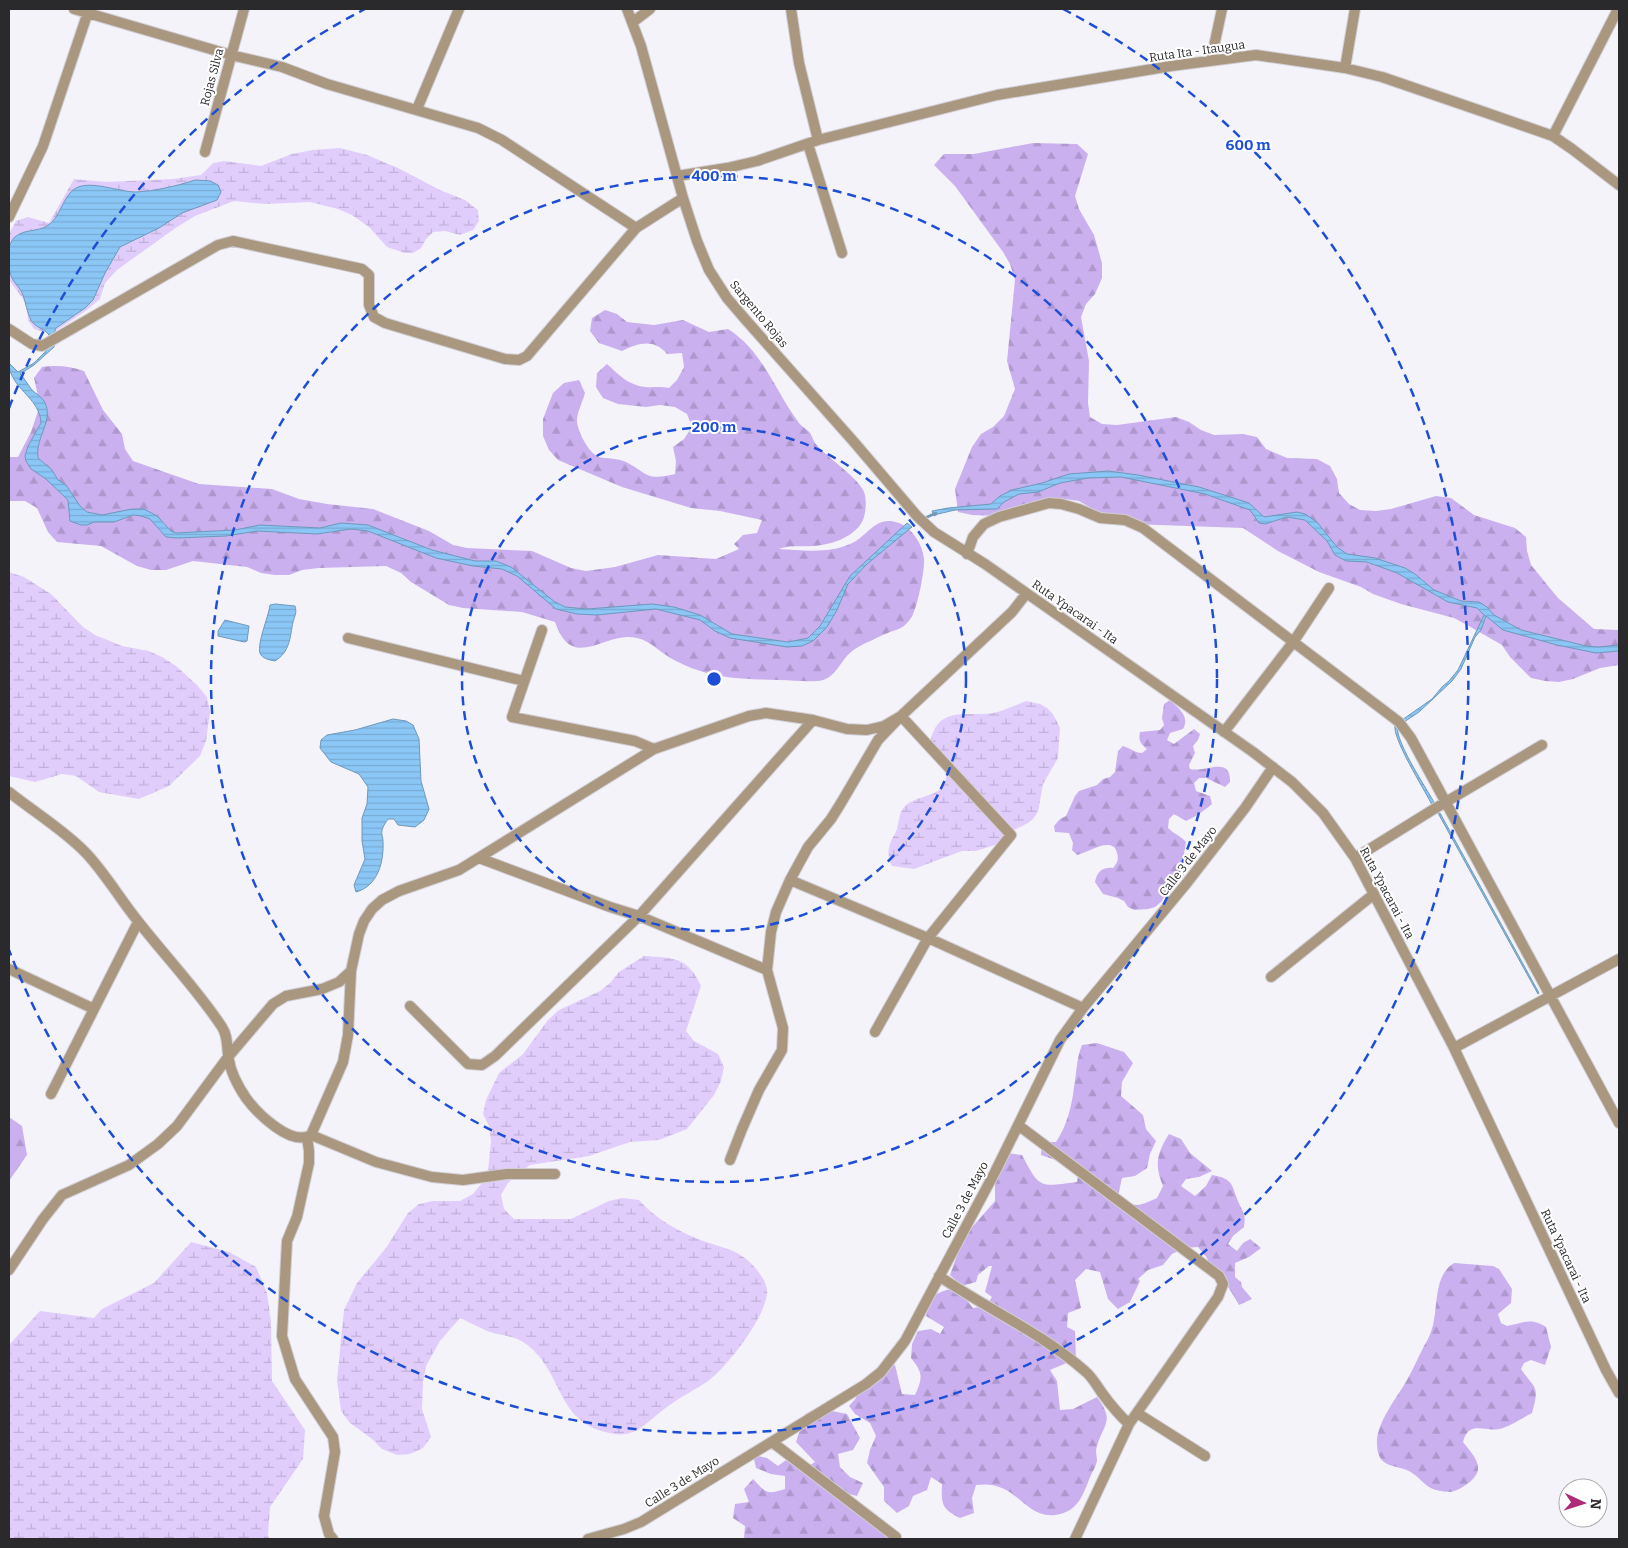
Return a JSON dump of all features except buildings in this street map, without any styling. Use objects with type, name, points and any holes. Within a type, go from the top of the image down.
[{"type":"street","points":[[74,9],[88,11],[231,55],[282,67],[327,84],[478,128],[502,140],[636,228]]},
{"type":"street","name":"Rojas Silva","points":[[205,152],[244,9]]},
{"type":"street","points":[[417,109],[459,9]]},
{"type":"street","name":"Sargento Rojas","points":[[627,9],[641,46],[683,198],[709,270],[727,298],[917,516],[934,532]]},
{"type":"street","points":[[632,22],[650,9]]},
{"type":"street","points":[[792,9],[799,63],[818,140]]},
{"type":"street","points":[[1211,60],[1222,9]]},
{"type":"street","points":[[1345,68],[1354,9]]},
{"type":"street","points":[[1552,136],[1618,9]]},
{"type":"street","points":[[9,217],[43,146],[88,11]]},
{"type":"street","name":"Ruta Ita - Itaugua","points":[[677,176],[727,168],[818,140],[997,95],[1211,60],[1256,55],[1345,68],[1382,76],[1552,136],[1572,148],[1619,185]]},
{"type":"street","points":[[808,144],[842,253]]},
{"type":"street","points":[[9,329],[32,344],[42,346],[218,245],[233,241],[362,269],[370,275],[370,305],[374,317],[385,323],[505,359],[519,360],[527,356],[636,228],[683,198]]},
{"type":"street","points":[[967,554],[973,537],[984,524],[1050,503],[1079,509],[1100,518],[1125,520],[1143,528],[1294,641],[1400,724],[1411,738],[1439,806],[1550,995],[1619,1123]]},
{"type":"street","name":"Ruta Ypacarai - Ita","points":[[934,532],[1224,732],[1292,782],[1323,813],[1355,858],[1454,1048],[1606,1370],[1619,1393]]},
{"type":"street","points":[[1224,732],[1294,641],[1329,588]]},
{"type":"street","points":[[730,1160],[759,1090],[782,1050],[783,1028],[767,970],[771,932],[776,912],[790,880],[808,847],[831,819],[878,740],[1012,612],[1026,594]]},
{"type":"street","points":[[542,630],[512,717],[636,741],[654,749]]},
{"type":"street","points":[[348,638],[524,681]]},
{"type":"street","points":[[333,1539],[329,1534],[324,1516],[335,1452],[333,1437],[295,1379],[282,1336],[287,1241],[297,1217],[307,1172],[310,1151],[309,1136],[343,1062],[348,1035],[351,971],[364,921],[372,909],[382,900],[399,891],[459,870],[654,749],[749,716],[766,714],[813,720],[847,729],[867,730],[884,726],[901,716]]},
{"type":"street","points":[[875,1032],[928,938],[1011,835],[901,716]]},
{"type":"street","points":[[410,1006],[468,1064],[482,1065],[495,1056],[639,916],[813,720]]},
{"type":"street","points":[[1355,858],[1542,745]]},
{"type":"street","name":"Calle 3 de Mayo","points":[[588,1539],[641,1522],[866,1384],[881,1372],[905,1342],[995,1172],[1060,1040],[1083,1008],[1180,892],[1245,808],[1273,768]]},
{"type":"street","points":[[9,792],[88,854],[138,922],[191,984],[224,1029],[228,1038],[228,1057],[231,1073],[247,1098],[256,1109],[290,1136],[302,1138],[309,1136],[376,1162],[432,1177],[463,1180],[508,1174],[555,1174]]},
{"type":"street","points":[[479,858],[639,916],[767,970]]},
{"type":"street","points":[[790,880],[928,938],[1083,1008]]},
{"type":"street","points":[[1271,977],[1374,894]]},
{"type":"street","points":[[51,1094],[138,922]]},
{"type":"street","points":[[1454,1048],[1619,959]]},
{"type":"street","points":[[9,969],[94,1009]]},
{"type":"street","points":[[9,1270],[62,1196],[129,1165],[158,1144],[177,1126],[228,1057],[273,1004],[286,996],[339,982],[351,971]]},
{"type":"street","points":[[1018,1125],[1219,1276],[1224,1284],[1218,1297],[1129,1424],[1075,1539]]},
{"type":"street","points":[[939,1276],[1066,1356],[1088,1373],[1119,1415],[1129,1424]]},
{"type":"street","points":[[1137,1413],[1205,1456]]},
{"type":"street","points":[[772,1442],[896,1538]]},
{"type":"green space","points":[[1033,143],[1077,144],[1088,154],[1075,196],[1079,209],[1094,235],[1102,263],[1102,278],[1095,294],[1086,304],[1081,317],[1089,361],[1088,403],[1090,417],[1102,424],[1117,425],[1176,417],[1214,435],[1243,434],[1257,437],[1266,449],[1287,458],[1317,459],[1330,466],[1337,479],[1339,493],[1349,504],[1360,510],[1376,511],[1391,509],[1436,496],[1451,498],[1474,515],[1515,528],[1526,537],[1531,565],[1558,598],[1594,629],[1619,630],[1619,665],[1600,668],[1573,679],[1559,682],[1531,678],[1510,657],[1502,645],[1454,618],[1401,604],[1319,572],[1278,551],[1243,528],[1115,522],[1079,501],[1065,499],[1051,500],[999,516],[972,515],[958,512],[955,489],[972,447],[981,434],[993,427],[1004,416],[1015,389],[1007,361],[1015,280],[1010,264],[1003,252],[955,186],[934,165],[944,154],[974,154]]},
{"type":"green space","points":[[340,148],[367,155],[465,200],[478,210],[479,221],[473,230],[460,235],[445,231],[433,232],[421,248],[413,253],[405,253],[387,247],[369,227],[352,215],[338,209],[310,202],[265,204],[234,201],[195,216],[177,227],[117,270],[105,283],[100,299],[87,310],[57,330],[44,332],[34,329],[28,320],[27,309],[23,299],[9,280],[9,234],[16,221],[28,217],[49,223],[74,179],[106,182],[173,179],[201,175],[213,163],[225,161],[261,166],[292,154]]},
{"type":"green space","points":[[605,310],[617,314],[627,322],[654,325],[683,320],[709,332],[728,329],[750,348],[768,372],[799,423],[810,433],[820,449],[856,480],[861,486],[866,499],[862,522],[858,528],[847,536],[827,544],[779,549],[815,551],[833,549],[856,541],[878,524],[891,521],[904,525],[919,543],[924,564],[915,609],[912,617],[904,626],[853,650],[832,675],[823,680],[802,681],[726,677],[689,667],[637,638],[613,639],[580,648],[571,645],[562,637],[555,622],[522,612],[463,608],[449,605],[411,582],[401,573],[386,566],[319,568],[302,570],[289,575],[275,575],[261,573],[247,567],[193,561],[166,570],[151,570],[137,566],[101,546],[57,542],[48,532],[37,508],[25,501],[9,501],[9,457],[18,457],[31,432],[40,405],[34,378],[42,367],[63,366],[84,371],[103,410],[122,434],[125,449],[133,461],[199,484],[272,489],[299,499],[373,509],[429,531],[453,545],[467,548],[532,551],[571,568],[586,571],[615,567],[658,555],[716,559],[739,549],[734,544],[743,535],[757,533],[762,520],[720,511],[691,508],[622,487],[558,460],[549,450],[543,436],[543,419],[553,393],[564,383],[579,380],[585,393],[578,412],[577,423],[584,441],[595,455],[626,462],[652,476],[658,477],[675,474],[676,461],[673,447],[684,439],[692,427],[687,414],[675,407],[660,405],[646,407],[618,404],[603,398],[596,387],[597,373],[607,364],[624,379],[639,386],[669,388],[677,380],[684,367],[682,353],[667,354],[662,349],[651,344],[640,344],[622,351],[599,343],[590,331],[592,318]]},
{"type":"green space","points":[[9,572],[24,577],[51,594],[83,627],[95,635],[122,646],[149,651],[162,657],[176,666],[207,697],[210,712],[206,741],[200,756],[169,786],[139,799],[99,792],[76,776],[62,774],[35,782],[9,776]]},
{"type":"green space","points":[[1170,700],[1184,716],[1185,724],[1183,729],[1170,733],[1167,740],[1174,744],[1194,729],[1200,734],[1193,746],[1195,753],[1189,765],[1190,769],[1222,767],[1229,774],[1230,782],[1225,787],[1206,778],[1199,778],[1194,783],[1196,791],[1210,796],[1212,804],[1186,821],[1174,814],[1169,819],[1168,828],[1186,842],[1181,871],[1161,902],[1155,907],[1134,910],[1128,907],[1124,901],[1103,894],[1095,882],[1097,875],[1101,871],[1106,868],[1113,868],[1117,863],[1118,855],[1115,848],[1111,845],[1105,845],[1077,855],[1072,850],[1073,843],[1069,833],[1055,832],[1054,826],[1060,819],[1066,816],[1079,791],[1097,785],[1115,772],[1118,751],[1123,746],[1139,753],[1147,749],[1140,742],[1140,732],[1160,730],[1164,725],[1162,718],[1164,704]]},
{"type":"green space","points":[[1026,701],[1040,704],[1047,708],[1053,714],[1060,728],[1058,758],[1043,784],[1038,812],[1033,819],[1008,833],[998,844],[976,851],[962,851],[914,869],[892,866],[889,850],[897,831],[902,809],[916,799],[938,791],[944,785],[946,778],[943,762],[931,739],[935,728],[948,717],[997,712]]},
{"type":"green space","points":[[644,956],[678,960],[691,969],[696,976],[701,986],[686,1031],[694,1041],[718,1054],[724,1067],[721,1081],[714,1095],[687,1129],[659,1140],[630,1142],[589,1156],[530,1165],[508,1183],[501,1195],[504,1209],[514,1219],[571,1219],[609,1201],[622,1198],[639,1200],[659,1218],[682,1232],[733,1251],[748,1260],[755,1267],[767,1287],[767,1294],[759,1316],[735,1353],[708,1381],[672,1403],[637,1430],[623,1434],[595,1429],[581,1420],[563,1397],[539,1356],[522,1341],[492,1333],[460,1318],[440,1341],[426,1366],[423,1382],[422,1409],[431,1437],[423,1448],[410,1454],[397,1455],[382,1449],[350,1423],[341,1411],[337,1380],[344,1310],[357,1283],[386,1248],[408,1213],[419,1204],[433,1201],[460,1201],[473,1194],[482,1183],[488,1170],[491,1141],[489,1126],[483,1114],[486,1100],[499,1073],[523,1054],[548,1020],[559,1010],[600,991],[619,972]]},
{"type":"green space","points":[[1097,1043],[1124,1052],[1133,1063],[1122,1082],[1121,1096],[1143,1115],[1146,1129],[1156,1141],[1150,1154],[1147,1168],[1135,1176],[1122,1178],[1118,1196],[1128,1203],[1137,1205],[1157,1198],[1163,1186],[1158,1172],[1159,1153],[1169,1134],[1181,1139],[1190,1153],[1212,1171],[1199,1177],[1186,1179],[1181,1186],[1195,1196],[1206,1186],[1212,1175],[1228,1180],[1245,1218],[1244,1227],[1233,1236],[1228,1244],[1237,1251],[1243,1243],[1250,1239],[1261,1248],[1249,1257],[1235,1263],[1235,1277],[1241,1282],[1242,1287],[1252,1299],[1239,1305],[1224,1280],[1212,1272],[1207,1258],[1198,1247],[1184,1248],[1172,1254],[1163,1265],[1148,1270],[1138,1279],[1140,1281],[1130,1302],[1118,1309],[1108,1299],[1100,1272],[1086,1269],[1075,1280],[1081,1308],[1068,1313],[1067,1327],[1075,1331],[1076,1359],[1050,1370],[1057,1381],[1060,1410],[1073,1409],[1097,1397],[1106,1412],[1106,1422],[1096,1448],[1097,1463],[1079,1501],[1070,1510],[1055,1515],[1047,1515],[1033,1510],[1002,1488],[976,1485],[972,1498],[974,1513],[960,1518],[946,1509],[942,1496],[942,1484],[931,1477],[927,1490],[913,1496],[909,1506],[897,1513],[884,1501],[884,1487],[867,1463],[876,1436],[870,1423],[855,1414],[849,1406],[856,1398],[854,1393],[882,1367],[895,1365],[902,1394],[915,1395],[919,1384],[920,1372],[911,1358],[912,1344],[918,1331],[931,1329],[940,1334],[944,1327],[926,1316],[929,1304],[934,1296],[954,1288],[973,1308],[986,1306],[992,1297],[985,1292],[992,1266],[989,1266],[978,1275],[976,1282],[962,1286],[950,1275],[967,1233],[995,1201],[995,1172],[1008,1153],[1022,1155],[1037,1180],[1042,1183],[1055,1185],[1077,1182],[1079,1168],[1041,1155],[1042,1142],[1056,1142],[1060,1136],[1070,1108],[1080,1050],[1082,1045]]},
{"type":"green space","points":[[9,1117],[22,1126],[27,1155],[9,1181]]},
{"type":"green space","points":[[191,1242],[229,1252],[256,1267],[267,1293],[271,1322],[272,1381],[305,1430],[303,1459],[270,1507],[269,1539],[9,1539],[9,1345],[40,1311],[94,1318],[102,1309],[154,1283]]},
{"type":"green space","points":[[1454,1263],[1493,1266],[1499,1269],[1512,1289],[1511,1303],[1498,1314],[1501,1323],[1507,1326],[1531,1321],[1541,1324],[1546,1327],[1551,1347],[1545,1365],[1531,1360],[1524,1363],[1521,1369],[1536,1392],[1532,1413],[1503,1428],[1493,1430],[1478,1428],[1469,1431],[1463,1442],[1478,1464],[1478,1472],[1469,1483],[1451,1492],[1432,1489],[1409,1471],[1387,1464],[1380,1458],[1377,1437],[1383,1420],[1407,1380],[1429,1336],[1435,1317],[1440,1283],[1443,1275]]},
{"type":"green space","points":[[817,1408],[847,1414],[860,1438],[853,1450],[838,1454],[840,1467],[850,1477],[863,1483],[857,1496],[832,1490],[863,1518],[877,1520],[894,1539],[744,1539],[745,1526],[733,1518],[735,1504],[749,1502],[744,1489],[753,1479],[767,1492],[785,1489],[785,1476],[771,1474],[756,1468],[753,1455],[767,1458],[778,1466],[786,1460],[804,1469],[815,1462],[796,1442],[805,1414]]},
{"type":"water","points":[[195,180],[210,181],[218,185],[221,192],[217,200],[182,213],[159,228],[120,247],[105,273],[93,300],[85,308],[56,328],[53,336],[50,337],[33,323],[28,314],[22,293],[9,270],[8,252],[15,237],[19,234],[47,226],[55,218],[71,192],[82,186],[89,185],[136,192],[166,188]]},
{"type":"water","points":[[55,344],[34,365],[20,374],[32,390],[43,399],[47,408],[46,422],[39,442],[38,458],[52,470],[58,480],[66,485],[80,506],[87,512],[102,515],[132,509],[144,509],[157,516],[171,531],[176,533],[235,530],[260,525],[320,528],[341,523],[368,525],[432,550],[475,561],[496,561],[511,567],[555,602],[565,607],[587,609],[652,604],[674,607],[700,615],[732,634],[788,642],[808,638],[820,626],[850,576],[907,523],[912,527],[867,564],[848,584],[837,610],[827,627],[813,641],[802,646],[787,647],[730,638],[715,631],[700,620],[656,609],[597,615],[577,614],[556,609],[517,576],[502,569],[473,566],[436,558],[368,531],[351,529],[317,534],[257,531],[226,536],[176,538],[166,537],[150,519],[133,515],[114,522],[94,522],[81,525],[70,521],[68,500],[46,479],[31,469],[26,461],[25,456],[28,446],[41,423],[36,406],[10,372],[9,363],[18,372],[34,363]]},
{"type":"water","points":[[1108,471],[1199,487],[1249,503],[1264,517],[1297,512],[1305,514],[1317,522],[1337,547],[1347,554],[1375,558],[1405,568],[1434,590],[1461,601],[1479,602],[1494,615],[1521,630],[1586,646],[1619,645],[1619,651],[1596,653],[1557,645],[1503,630],[1486,616],[1461,669],[1452,681],[1419,712],[1404,722],[1402,720],[1432,699],[1458,670],[1484,615],[1477,608],[1448,602],[1397,573],[1367,562],[1346,561],[1335,555],[1327,541],[1305,520],[1287,517],[1265,524],[1259,523],[1250,510],[1205,494],[1121,477],[1088,478],[1060,483],[1038,492],[1019,494],[1004,502],[997,509],[955,510],[934,516],[932,511],[991,504],[1000,496],[1012,490],[1069,474]]},
{"type":"water","points":[[270,605],[295,606],[296,614],[286,649],[275,661],[261,655],[260,645]]},
{"type":"water","points":[[225,620],[249,626],[247,641],[218,636],[218,631]]},
{"type":"water","points":[[393,719],[406,721],[413,725],[419,739],[421,781],[429,809],[424,820],[415,827],[398,825],[394,819],[388,819],[382,831],[383,849],[378,872],[370,884],[356,892],[354,885],[365,859],[362,841],[362,818],[367,804],[368,787],[359,774],[331,762],[320,748],[321,740],[327,735],[355,730]]},
{"type":"water","points":[[1395,725],[1407,755],[1435,804],[1432,805],[1409,764],[1398,741]]},
{"type":"water","points":[[1438,813],[1440,813],[1538,994]]},
{"type":"waterway","points":[[925,518],[936,513]]}]
